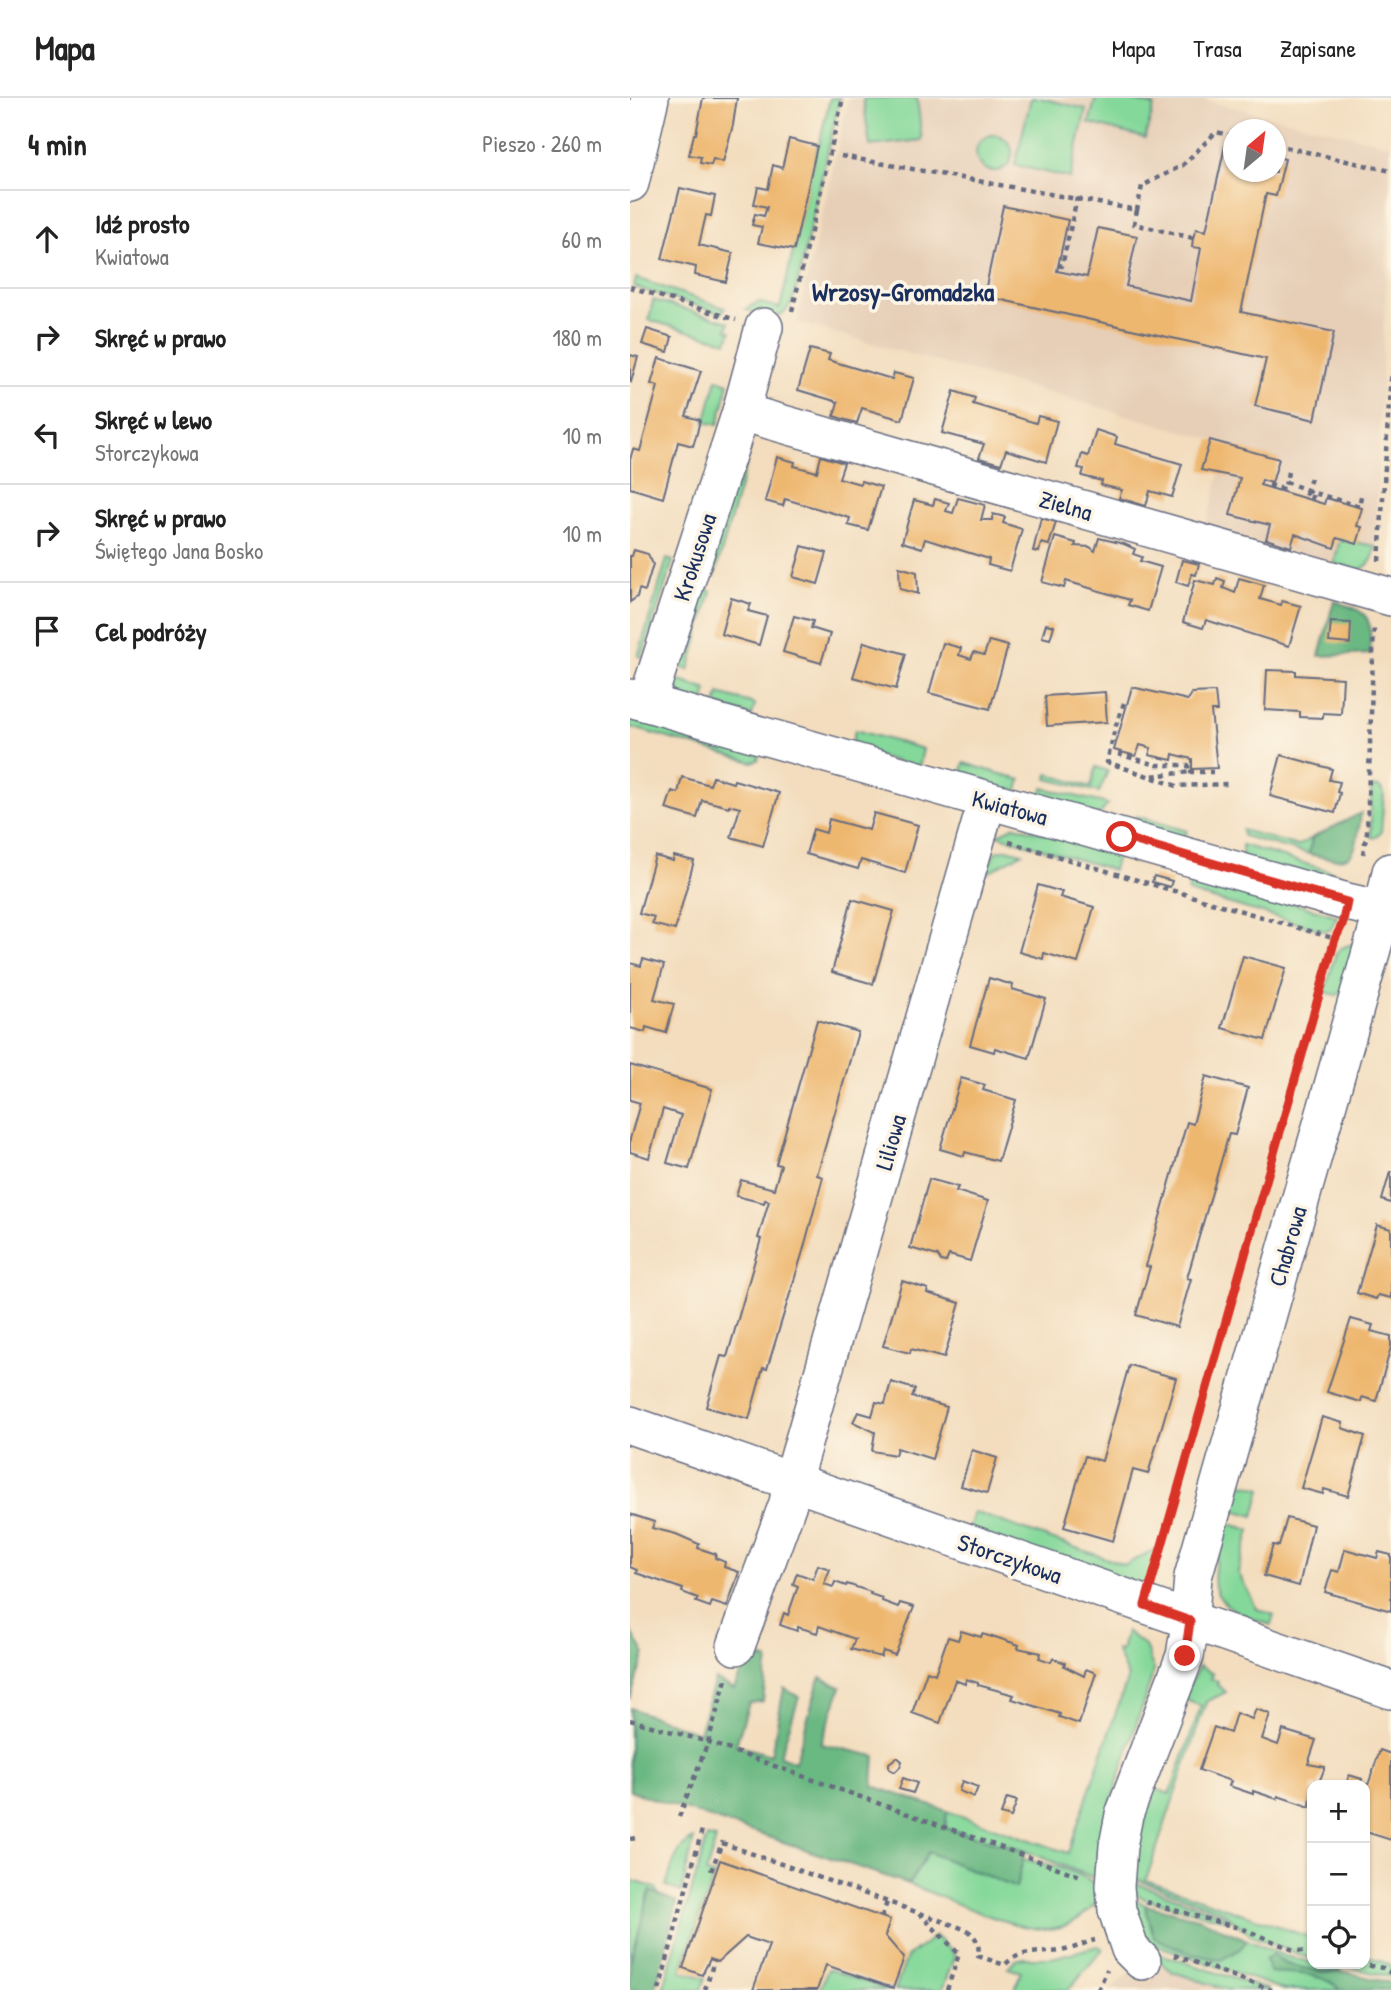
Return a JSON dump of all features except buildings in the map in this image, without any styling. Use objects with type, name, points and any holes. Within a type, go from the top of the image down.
[{"type":"street","points":[[630,183],[650,98]]},
{"type":"street","name":"Krokusowa","points":[[639,700],[741,412],[764,327]]},
{"type":"street","name":"Zielna","points":[[741,412],[1381,594]]},
{"type":"street","name":"Kwiatowa","points":[[639,700],[987,801],[1387,911]]},
{"type":"street","name":"Liliowa","points":[[736,1646],[788,1503],[987,801]]},
{"type":"street","name":"Chabrowa","points":[[1125,1951],[1115,1886],[1124,1815],[1185,1656],[1193,1577],[1387,911],[1376,865]]},
{"type":"street","name":"Storczykowa","points":[[630,1424],[1391,1690]]},
{"type":"path","points":[[630,288],[750,324],[787,331],[843,98]]},
{"type":"path","points":[[1193,238],[1134,224],[1142,186],[1183,165],[1216,132],[1223,134]]},
{"type":"path","points":[[1286,147],[1391,171]]},
{"type":"path","points":[[841,156],[1138,210]]},
{"type":"path","points":[[1058,265],[1062,266],[1077,198]]},
{"type":"path","points":[[1376,865],[1367,832],[1391,373]]},
{"type":"path","points":[[1269,485],[1284,489],[1288,472]]},
{"type":"path","points":[[1311,478],[1306,496],[1316,498]]},
{"type":"path","points":[[1286,482],[1359,506],[1362,492]]},
{"type":"path","points":[[1124,703],[1108,762],[1177,786],[1227,783]]},
{"type":"path","points":[[1118,754],[1157,765],[1188,765],[1189,772]]},
{"type":"path","points":[[1147,776],[1213,772]]},
{"type":"path","points":[[1145,1605],[1347,902]]},
{"type":"path","points":[[680,1818],[708,1742],[736,1646]]},
{"type":"path","points":[[630,1720],[708,1742],[1115,1886],[1144,1901],[1246,1930],[1307,1953]]},
{"type":"path","points":[[659,1990],[704,1826]]},
{"type":"path","points":[[711,1871],[722,1843],[967,1930],[977,1941],[978,1956],[1005,1965],[1014,1956],[1022,1953],[1069,1950],[1096,1939],[1125,1951],[1142,1944],[1272,1990]]},
{"type":"path","points":[[882,1917],[887,1902]]},
{"type":"path","points":[[918,1913],[959,1954],[947,1990]]},
{"type":"path","points":[[705,1990],[714,1961]]},
{"type":"path","points":[[1370,1966],[1383,1968],[1391,1973]]},
{"type":"shaded area","points":[[849,98],[1195,98],[1283,119],[1223,119],[1223,182],[1286,182],[1286,120],[1391,145],[1375,556],[1369,565],[1360,570],[1205,528],[1228,444],[797,322]]},
{"type":"shaded area","points":[[1154,1953],[1262,1990],[1110,1990]]},
{"type":"green space","points":[[830,98],[840,98],[791,304],[781,315],[775,316],[745,309],[758,302],[780,308]]},
{"type":"green space","points":[[863,98],[917,98],[922,140],[870,146]]},
{"type":"green space","points":[[1031,98],[1086,109],[1070,178],[1015,165]]},
{"type":"green space","points":[[1096,98],[1125,98],[1154,106],[1145,138],[1089,123]]},
{"type":"green space","points":[[994,135],[1007,140],[1012,153],[1007,166],[994,171],[981,166],[976,153],[981,140]]},
{"type":"green space","points":[[636,278],[725,308],[722,313],[634,287]]},
{"type":"green space","points":[[653,300],[729,322],[727,330],[731,331],[727,342],[649,320]]},
{"type":"green space","points":[[717,379],[729,383],[718,425],[705,422]]},
{"type":"green space","points":[[742,447],[750,450],[715,575],[700,570]]},
{"type":"green space","points":[[1340,539],[1375,546],[1373,558],[1360,570],[1334,564]]},
{"type":"green space","points":[[667,559],[673,561],[642,657],[638,656]]},
{"type":"green space","points":[[695,586],[711,591],[689,670],[672,664]]},
{"type":"green space","points":[[1334,601],[1355,609],[1366,617],[1370,631],[1370,654],[1319,656]]},
{"type":"green space","points":[[669,677],[707,690],[703,705],[676,693]]},
{"type":"green space","points":[[719,694],[755,704],[752,716],[716,705]]},
{"type":"green space","points":[[630,712],[760,750],[758,760],[752,762],[630,727]]},
{"type":"green space","points":[[855,730],[923,749],[919,768],[851,748]]},
{"type":"green space","points":[[964,763],[1021,780],[1016,796],[960,780]]},
{"type":"green space","points":[[1096,767],[1108,771],[1099,792],[1047,779],[1048,774],[1091,787]]},
{"type":"green space","points":[[1373,787],[1379,787],[1384,793],[1381,833],[1374,838],[1371,837]]},
{"type":"green space","points":[[1043,788],[1108,804],[1096,816],[1040,803]]},
{"type":"green space","points":[[1361,813],[1357,840],[1351,854],[1337,859],[1309,854],[1312,838]]},
{"type":"green space","points":[[1136,816],[1187,831],[1182,845],[1133,830]]},
{"type":"green space","points":[[1015,826],[1118,852],[1113,870],[997,835]]},
{"type":"green space","points":[[1242,830],[1298,846],[1312,838],[1309,854],[1243,836]]},
{"type":"green space","points":[[1242,845],[1340,874],[1344,881],[1338,883],[1242,860]]},
{"type":"green space","points":[[1007,849],[1022,853],[985,874],[995,852]]},
{"type":"green space","points":[[1192,874],[1337,916],[1330,930],[1325,931],[1188,892]]},
{"type":"green space","points":[[1352,944],[1358,946],[1343,993],[1336,995],[1325,992],[1336,953]]},
{"type":"green space","points":[[1240,1483],[1261,1489],[1254,1516],[1233,1510]]},
{"type":"green space","points":[[974,1512],[1125,1565],[1159,1547],[1146,1590],[968,1531]]},
{"type":"green space","points":[[1227,1523],[1250,1530],[1238,1572],[1257,1609],[1274,1615],[1271,1625],[1232,1609],[1221,1599],[1216,1589],[1216,1562]]},
{"type":"green space","points":[[630,1629],[645,1654],[630,1699]]},
{"type":"green space","points":[[1126,1631],[1145,1646],[1154,1670],[1107,1814],[1095,1878],[1025,1851],[945,1828],[947,1811],[1068,1853],[1128,1677],[1116,1650],[1121,1651]]},
{"type":"green space","points":[[748,1655],[768,1660],[763,1701],[749,1703],[736,1745],[771,1755],[784,1688],[799,1697],[780,1756],[795,1762],[820,1677],[841,1687],[821,1744],[875,1756],[873,1786],[947,1811],[945,1828],[1025,1851],[1016,1888],[928,1852],[909,1884],[630,1791],[630,1708],[699,1733],[715,1679],[734,1689]]},
{"type":"green space","points":[[1199,1666],[1213,1674],[1211,1679],[1218,1681],[1217,1685],[1226,1692],[1206,1702],[1146,1880],[1307,1936],[1307,1957],[1252,1936],[1223,1912],[1125,1875],[1126,1860],[1153,1788],[1170,1794],[1201,1706],[1183,1699]]},
{"type":"green space","points":[[707,1837],[716,1839],[706,1873],[714,1875],[681,1971],[705,1978],[701,1990],[663,1990]]},
{"type":"green space","points":[[694,1839],[681,1892],[666,1886],[678,1853]]},
{"type":"green space","points":[[928,1852],[1016,1888],[1023,1859],[1061,1868],[1096,1885],[1096,1903],[1079,1918],[1059,1927],[1044,1929],[1013,1924],[909,1884]]},
{"type":"green space","points":[[630,1880],[656,1888],[659,1895],[650,1891],[630,1963]]},
{"type":"green space","points":[[1127,1880],[1222,1915],[1230,1921],[1145,1899],[1128,1888]]},
{"type":"green space","points":[[650,1891],[677,1902],[655,1990],[630,1990],[630,1963]]},
{"type":"green space","points":[[1127,1894],[1145,1905],[1155,1938],[1239,1949],[1247,1940],[1285,1956],[1307,1961],[1307,1969],[1342,1970],[1306,1969],[1272,1954],[1270,1972],[1317,1976],[1326,1979],[1340,1990],[1284,1990],[1142,1940]]},
{"type":"green space","points":[[1145,1905],[1201,1919],[1247,1940],[1240,1949],[1221,1960],[1192,1954],[1154,1938]]},
{"type":"green space","points":[[935,1936],[955,1955],[942,1990],[895,1990],[907,1957]]},
{"type":"green space","points":[[1098,1946],[1103,1949],[1068,1990],[1015,1990],[1021,1972],[1008,1968],[1016,1960],[1052,1958]]},
{"type":"green space","points":[[1145,1949],[1269,1990],[1228,1990],[1173,1972]]},
{"type":"green space","points":[[1272,1954],[1285,1964],[1327,1973],[1342,1971],[1391,1983],[1391,1990],[1340,1990],[1316,1976],[1270,1972],[1265,1960]]},
{"type":"green space","points":[[1370,1957],[1391,1965],[1391,1977],[1357,1969],[1370,1969]]},
{"type":"green space","points":[[828,1969],[889,1990],[820,1990]]},
{"type":"district","name":"Wrzosy-Gromadzka","points":[[903,291]]},
{"type":"route","points":[[1122,837],[1347,902],[1145,1605],[1190,1621],[1185,1656]]}]
